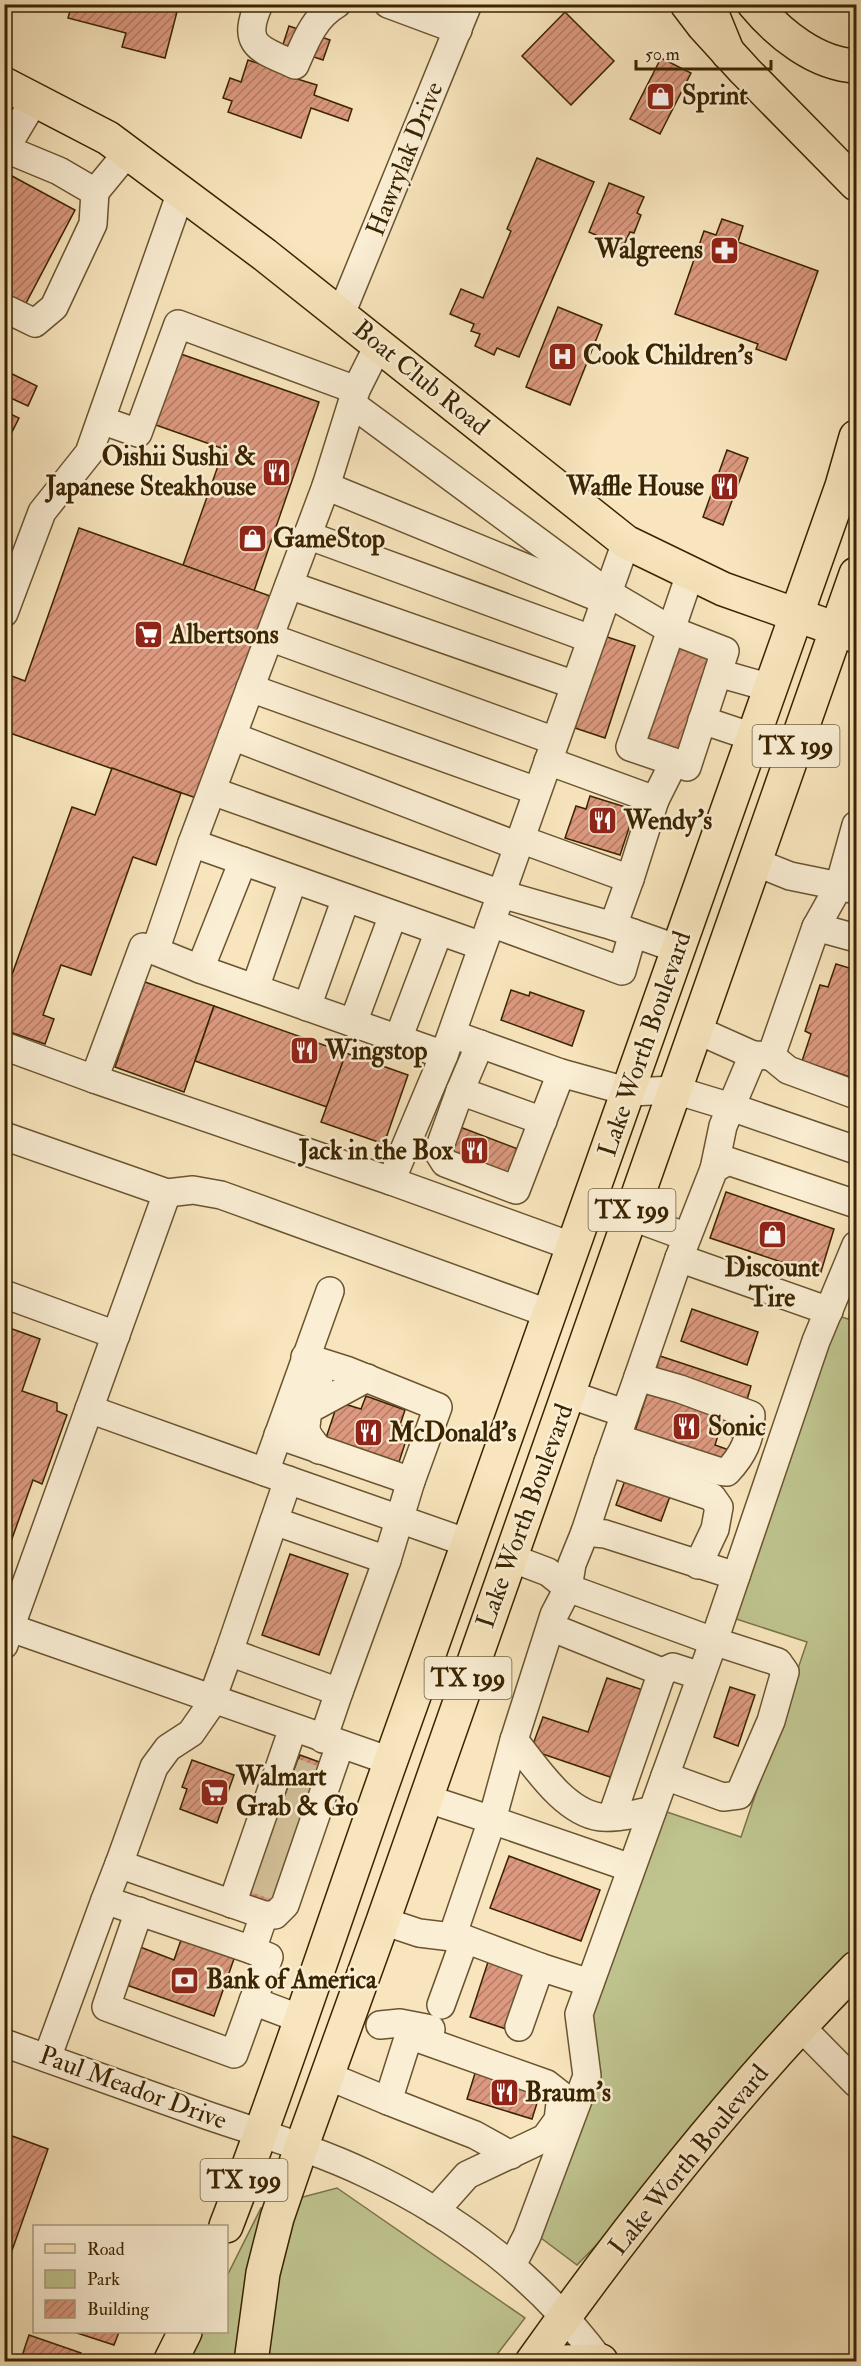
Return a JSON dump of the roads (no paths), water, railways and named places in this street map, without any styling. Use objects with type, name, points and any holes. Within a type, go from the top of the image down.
[{"type":"main road","points":[[687,4],[728,53],[856,184]]},
{"type":"main road","points":[[708,4],[728,53]]},
{"type":"main road","points":[[754,4],[766,19],[793,41],[819,56],[856,66]]},
{"type":"main road","name":"Boat Club Road","points":[[4,84],[108,138],[128,152],[341,314],[626,542],[723,589],[847,632]]},
{"type":"main road","name":"Lake Worth Boulevard","points":[[226,2225],[262,2134],[390,1761],[630,1092],[678,949],[842,486],[856,437]]},
{"type":"main road","name":"Lake Worth Boulevard","points":[[251,2361],[263,2273],[301,2148],[755,862],[847,632],[856,574]]},
{"type":"main road","points":[[488,1488],[493,1532],[498,1545],[511,1558]]},
{"type":"main road","points":[[468,1543],[480,1550],[486,1559],[496,1599]]},
{"type":"main road","name":"Lake Worth Boulevard","points":[[532,2361],[696,2147],[800,2026],[856,1968]]},
{"type":"main road","points":[[170,2361],[184,2333]]},
{"type":"main road","points":[[564,2361],[601,2361]]},
{"type":"street","points":[[259,4],[250,29],[254,41],[263,50],[294,65],[312,29],[337,4]]},
{"type":"street","points":[[388,4],[461,12]]},
{"type":"street","name":"Hawrylak Drive","points":[[341,314],[461,12]]},
{"type":"street","points":[[35,99],[5,150],[59,171],[95,192]]},
{"type":"street","points":[[4,308],[35,323],[54,307],[93,224],[95,192],[128,152]]},
{"type":"street","points":[[4,613],[42,512],[89,453],[182,192]]},
{"type":"street","points":[[101,420],[138,433],[178,324],[354,397],[606,597]]},
{"type":"street","points":[[155,951],[192,843],[326,486],[354,397],[379,344]]},
{"type":"street","points":[[326,486],[606,597],[671,630],[725,651],[687,766],[630,747],[671,630],[690,574]]},
{"type":"street","points":[[307,535],[591,639]]},
{"type":"street","points":[[391,1181],[448,1044],[626,542]]},
{"type":"street","points":[[289,585],[575,685]]},
{"type":"street","points":[[269,637],[552,751],[655,800]]},
{"type":"street","points":[[718,673],[771,688]]},
{"type":"street","points":[[250,687],[537,791]]},
{"type":"street","points":[[702,720],[753,737]]},
{"type":"street","points":[[232,736],[519,842],[630,879]]},
{"type":"street","points":[[192,843],[439,931],[487,935],[622,971],[623,930],[630,879],[655,800],[674,762]]},
{"type":"street","points":[[212,791],[501,894],[623,930],[678,949]]},
{"type":"street","points":[[441,2005],[514,1740],[559,1623],[572,1564],[683,1248],[714,1169],[723,1126],[731,1107],[762,1055],[816,927],[848,888],[856,825]]},
{"type":"street","points":[[200,969],[243,861]]},
{"type":"street","points":[[755,862],[790,876],[848,888]]},
{"type":"street","points":[[255,988],[293,879]]},
{"type":"street","points":[[307,1006],[346,898]]},
{"type":"street","points":[[353,1023],[393,915]]},
{"type":"street","points":[[816,927],[856,938]]},
{"type":"street","points":[[398,1039],[439,931]]},
{"type":"street","points":[[94,1079],[143,947],[398,1039],[448,1044],[480,1044],[561,1074],[630,1092],[675,1090],[856,1150]]},
{"type":"street","points":[[697,1030],[762,1055],[788,1070],[856,1095]]},
{"type":"street","points":[[480,1044],[438,1152],[445,1163],[516,1190]]},
{"type":"street","points":[[4,1046],[574,1247]]},
{"type":"street","points":[[509,1224],[516,1190],[561,1074]]},
{"type":"street","points":[[460,1091],[543,1121]]},
{"type":"street","points":[[4,1136],[167,1193],[194,1190],[221,1195],[550,1314]]},
{"type":"street","points":[[714,1169],[728,1161],[856,1204]]},
{"type":"street","points":[[167,1193],[8,1636],[212,1699],[390,1761]]},
{"type":"street","points":[[630,1216],[683,1248],[829,1311]]},
{"type":"street","points":[[512,2265],[528,2236],[586,2076],[579,2014],[714,1641],[787,1427],[829,1311],[856,1245]]},
{"type":"street","points":[[47,2058],[154,1767],[168,1748],[191,1734],[212,1699],[274,1521],[278,1435],[330,1291]]},
{"type":"street","points":[[4,1294],[116,1335]]},
{"type":"street","points":[[232,1904],[285,1829],[332,1742],[339,1692],[387,1560],[411,1481],[438,1407],[357,1374],[305,1357]]},
{"type":"street","points":[[313,1440],[308,1410],[357,1374]]},
{"type":"street","points":[[638,1377],[680,1389],[787,1427]]},
{"type":"street","points":[[568,1395],[616,1438],[712,1497],[719,1507],[715,1529],[698,1565]]},
{"type":"street","points":[[89,1409],[468,1543]]},
{"type":"street","points":[[616,1438],[717,1471],[727,1472],[740,1459],[751,1433],[751,1415]]},
{"type":"street","points":[[278,1435],[313,1440],[411,1481]]},
{"type":"street","points":[[274,1521],[387,1560]]},
{"type":"street","points":[[585,1532],[605,1534],[736,1576]]},
{"type":"street","points":[[511,1558],[548,1572],[568,1588],[778,1662],[785,1672],[771,1721],[739,1795],[723,1797],[665,1776]]},
{"type":"street","points":[[559,1623],[574,1651],[584,1660]]},
{"type":"street","points":[[559,1623],[662,1672]]},
{"type":"street","points":[[229,1652],[339,1692]]},
{"type":"street","points":[[612,1816],[662,1672],[673,1667],[701,1676]]},
{"type":"street","points":[[119,1864],[264,1915],[274,1915],[285,1905],[285,1829],[293,1728]]},
{"type":"street","points":[[514,1740],[573,1808],[600,1817],[652,1811]]},
{"type":"street","points":[[425,1797],[631,1868]]},
{"type":"street","points":[[105,1900],[139,1911],[252,1950],[269,1957],[234,2054],[106,2007],[139,1911]]},
{"type":"street","points":[[252,1950],[264,1915]]},
{"type":"street","points":[[383,1921],[432,1936],[458,1938],[590,1983]]},
{"type":"street","points":[[519,2026],[540,1967]]},
{"type":"street","points":[[253,2001],[301,2019]]},
{"type":"street","points":[[350,2014],[547,2084],[561,2095],[558,2120],[545,2138],[467,2175],[435,2211]]},
{"type":"street","points":[[380,2025],[400,2023],[429,2029],[560,2076],[580,2092]]},
{"type":"street","points":[[800,2026],[856,2083]]},
{"type":"street","points":[[388,2101],[409,2035]]},
{"type":"street","name":"Paul Meador Drive","points":[[4,2043],[364,2172],[435,2211],[512,2265],[565,2316],[601,2361]]},
{"type":"street","points":[[328,2076],[475,2135],[512,2155]]},
{"type":"tunnel","points":[[294,1772],[316,1780]]},
{"type":"tunnel","points":[[286,1794],[308,1802]]},
{"type":"tunnel","points":[[278,1815],[301,1823]]},
{"type":"tunnel","points":[[271,1836],[293,1844]]},
{"type":"tunnel","points":[[263,1857],[285,1865]]},
{"type":"tunnel","points":[[255,1879],[277,1887]]},
{"type":"place","name":"Sprint","points":[[661,96]]},
{"type":"place","name":"Walgreens","points":[[724,250]]},
{"type":"place","name":"Cook Children's","points":[[562,356]]},
{"type":"place","name":"Oishii Sushi & Japanese Steakhouse","points":[[277,472]]},
{"type":"place","name":"Waffle House","points":[[725,487]]},
{"type":"place","name":"GameStop","points":[[252,539]]},
{"type":"place","name":"Albertsons","points":[[149,635]]},
{"type":"place","name":"Wendy's","points":[[603,821]]},
{"type":"place","name":"Wingstop","points":[[304,1051]]},
{"type":"place","name":"Jack in the Box","points":[[474,1151]]},
{"type":"place","name":"Discount Tire","points":[[772,1234]]},
{"type":"place","name":"Sonic","points":[[687,1427]]},
{"type":"place","name":"McDonald's","points":[[368,1433]]},
{"type":"place","name":"Walmart Grab & Go","points":[[215,1792]]},
{"type":"place","name":"Bank of America","points":[[185,1980]]},
{"type":"place","name":"Braum's","points":[[504,2093]]}]
